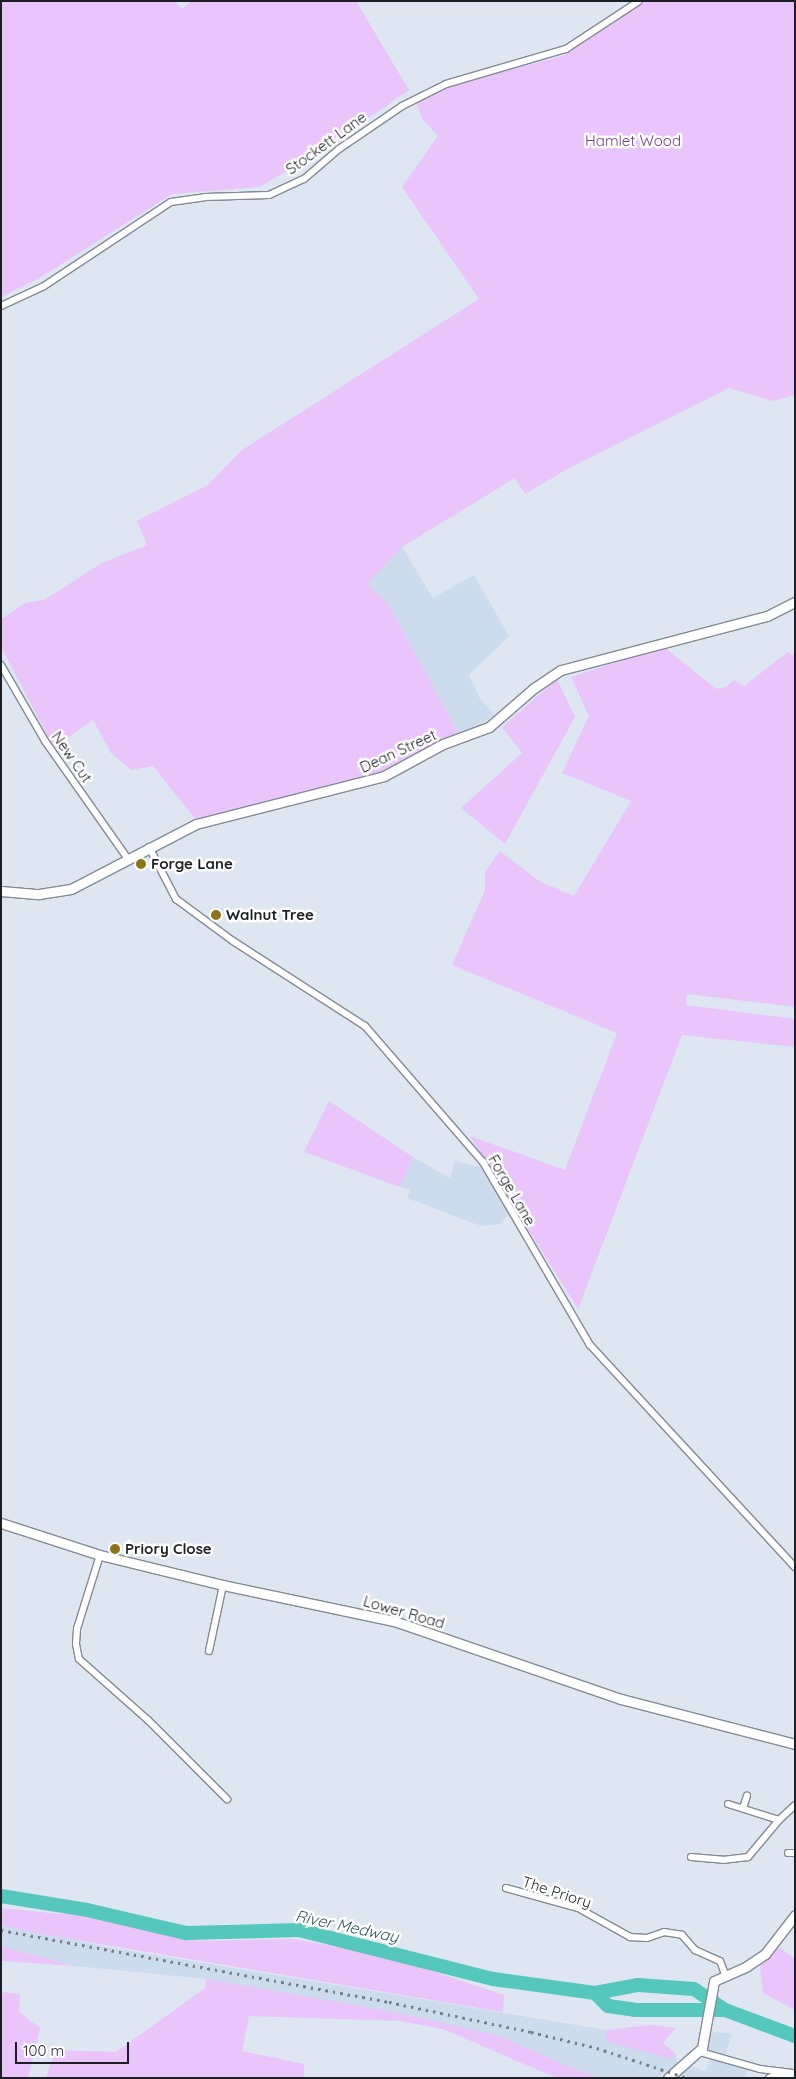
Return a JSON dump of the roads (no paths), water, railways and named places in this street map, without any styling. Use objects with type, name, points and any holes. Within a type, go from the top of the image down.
[{"type":"street","name":"Stockett Lane","points":[[1,306],[44,286],[171,202],[205,197],[269,195],[304,179],[340,148],[407,104],[446,84],[566,49],[639,1]]},
{"type":"street","name":"Dean Street","points":[[1,891],[56,893],[149,847],[210,820],[384,776],[443,744],[489,727],[550,676],[578,664],[767,616],[795,602]]},
{"type":"street","name":"New Cut","points":[[1,665],[45,741],[128,859]]},
{"type":"street","name":"Forge Lane","points":[[149,847],[176,899],[232,941],[365,1026],[483,1162],[590,1345],[795,1567]]},
{"type":"street","name":"Lower Road","points":[[1,1523],[100,1555],[223,1585],[394,1621],[621,1699],[795,1744]]},
{"type":"street","points":[[100,1555],[78,1628],[76,1644],[79,1659],[148,1720],[227,1799]]},
{"type":"street","points":[[209,1651],[223,1585]]},
{"type":"street","points":[[743,1808],[747,1796]]},
{"type":"street","points":[[728,1804],[779,1820]]},
{"type":"street","points":[[691,1857],[723,1860],[748,1857],[779,1820],[795,1805]]},
{"type":"street","name":"The Priory","points":[[506,1888],[578,1908],[630,1937],[647,1938],[664,1932],[682,1935],[695,1950],[720,1961],[721,1976]]},
{"type":"street","points":[[668,2078],[700,2052],[711,1992],[721,1976],[747,1966],[765,1954],[795,1915]]},
{"type":"street","points":[[700,2052],[757,2068],[795,2073]]},
{"type":"street","points":[[769,2078],[776,2074],[793,2078]]},
{"type":"waterway","name":"River Medway","points":[[1,1896],[87,1910],[186,1933],[299,1930],[493,1979],[595,1993],[638,1985],[694,1989],[725,2010],[795,2036]]},
{"type":"waterway","name":"River Medway","points":[[595,1993],[608,2006],[635,2010],[721,2010]]},
{"type":"railway","points":[[1,1930],[389,2002],[531,2032],[597,2048],[687,2078]]},
{"type":"place","name":"Forge Lane","points":[[141,864]]},
{"type":"place","name":"Walnut Tree","points":[[216,915]]},
{"type":"place","name":"Priory Close","points":[[115,1549]]},
{"type":"park label","name":"Hamlet Wood","points":[[633,141]]}]
